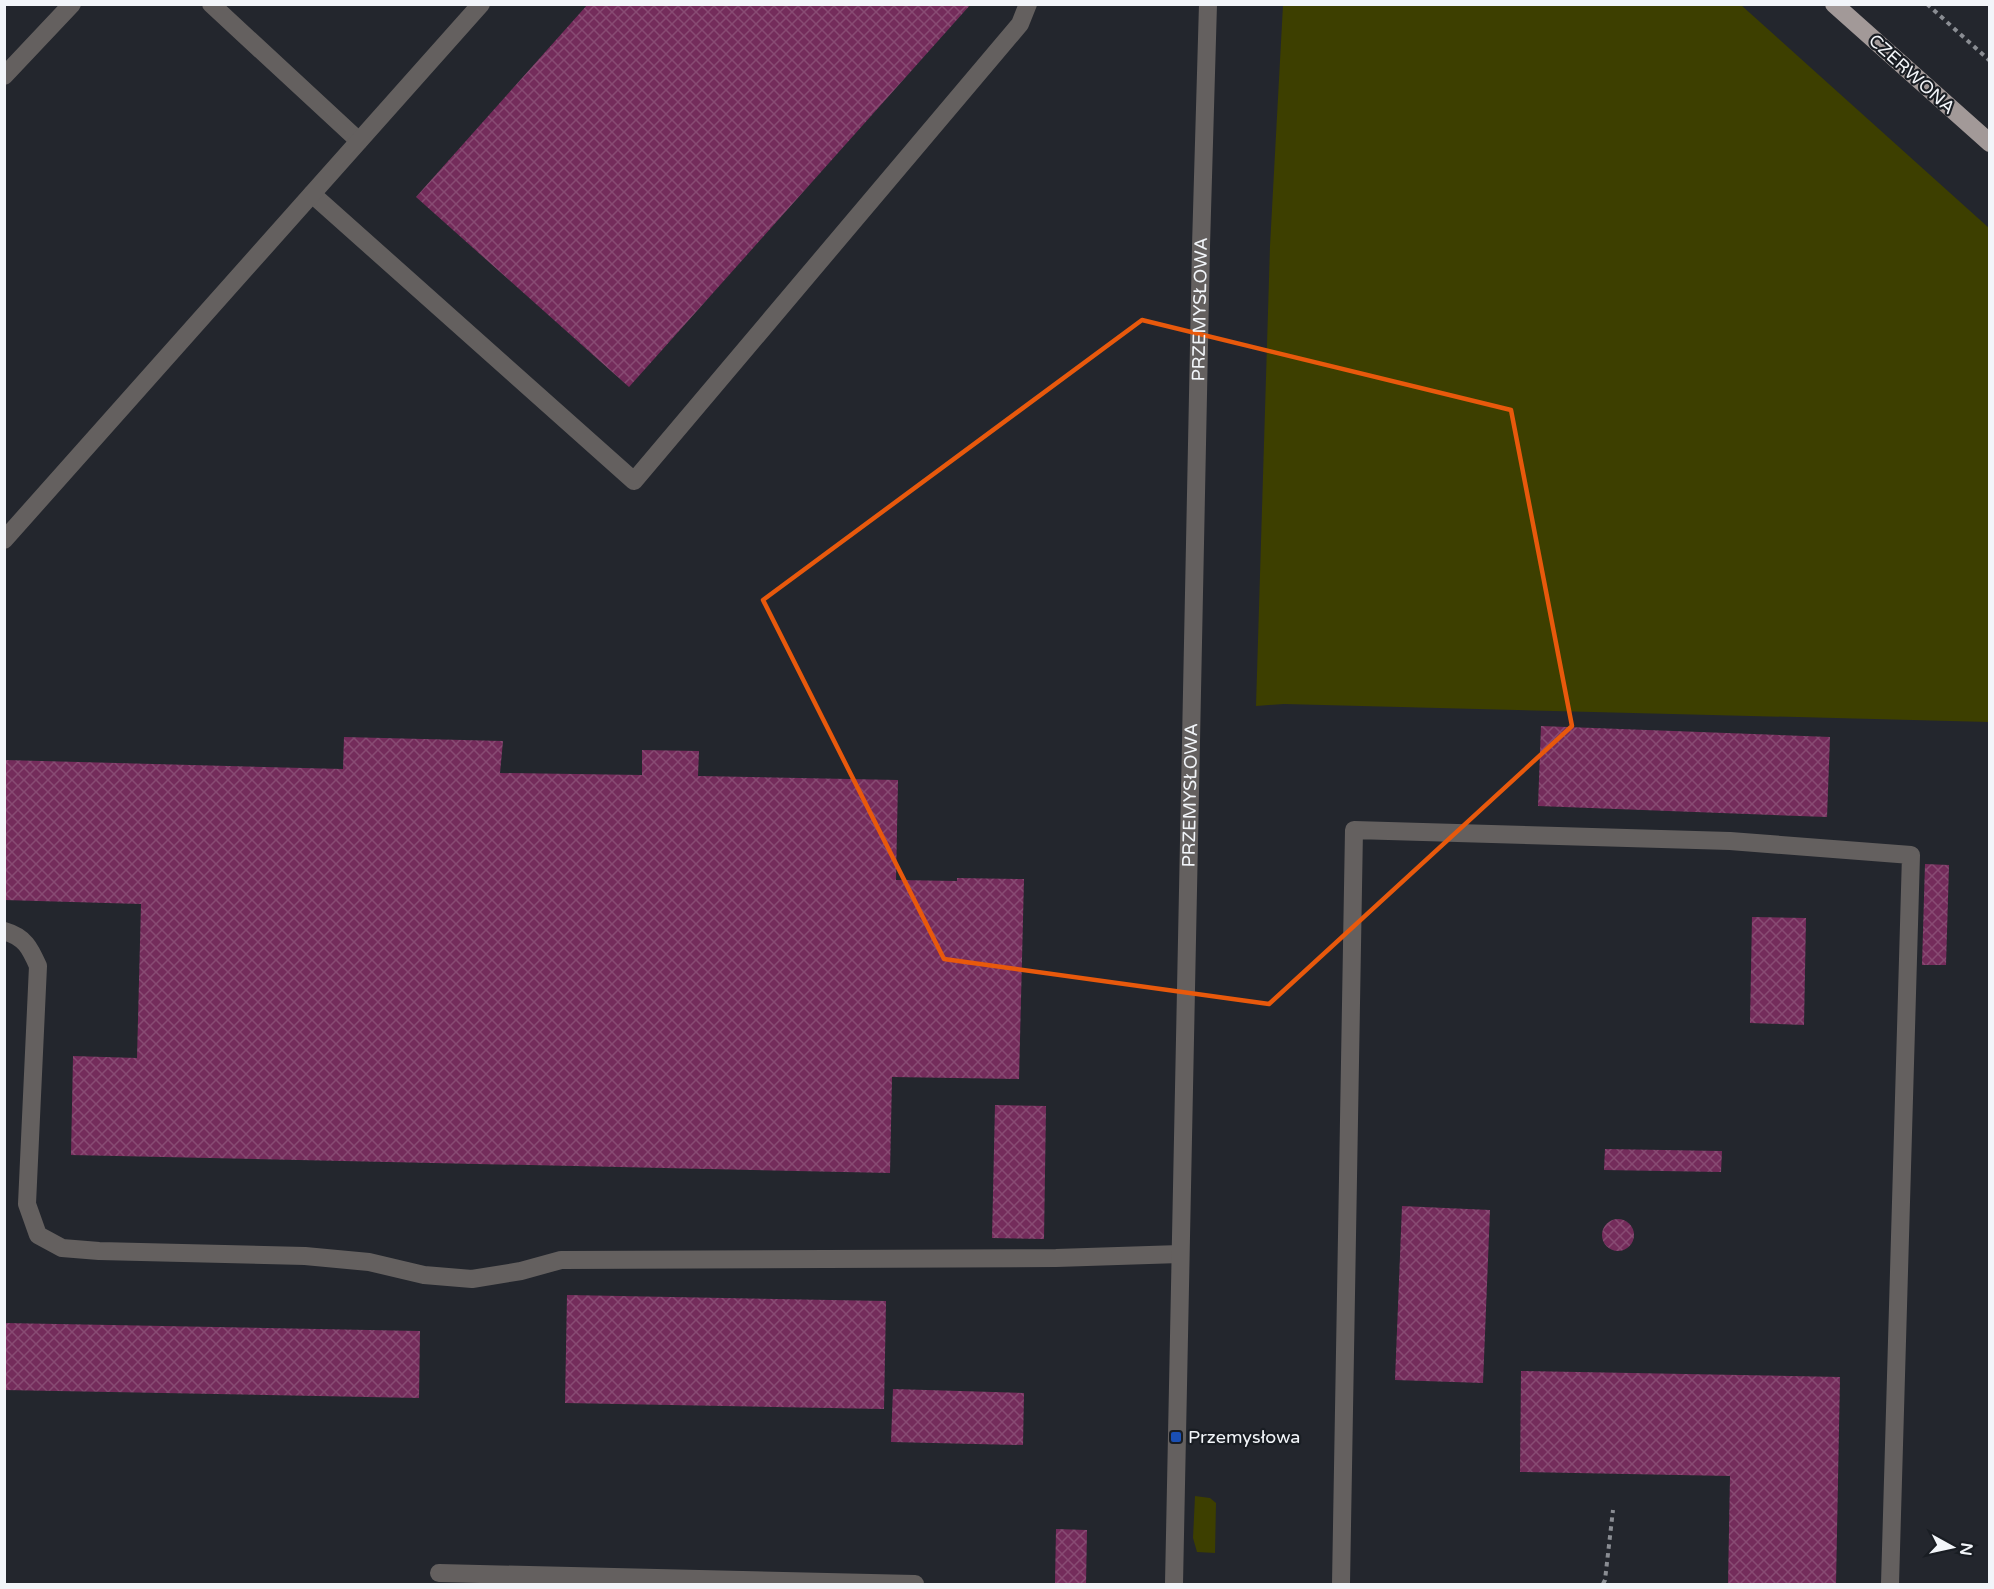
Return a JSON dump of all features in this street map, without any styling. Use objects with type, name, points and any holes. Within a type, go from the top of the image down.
[{"type":"main road","name":"CZERWONA","points":[[1834,4],[1989,143]]},
{"type":"street","points":[[4,76],[72,4]]},
{"type":"street","points":[[211,4],[359,141]]},
{"type":"street","points":[[4,540],[481,4]]},
{"type":"street","points":[[312,194],[634,481],[1020,24],[1028,4]]},
{"type":"street","name":"PRZEMYSŁOWA","points":[[1174,1584],[1201,235],[1208,4]]},
{"type":"street","points":[[1341,1584],[1354,830],[1730,840],[1911,855],[1890,1584]]},
{"type":"street","points":[[4,931],[12,933],[28,944],[38,966],[27,1204],[38,1235],[62,1248],[305,1256],[369,1263],[424,1275],[472,1280],[521,1271],[561,1260],[1044,1258],[1180,1254]]},
{"type":"street","points":[[439,1574],[915,1584]]},
{"type":"path","points":[[1926,4],[1989,61]]},
{"type":"path","points":[[1603,1584],[1613,1510]]},
{"type":"highlighted area","points":[[1142,320],[1511,410],[1572,726],[1269,1004],[944,959],[763,600]]},
{"type":"shaded area","points":[[1283,5],[1741,5],[1989,228],[1989,722],[1284,704],[1256,706],[1270,246]]},
{"type":"shaded area","points":[[1195,1496],[1210,1498],[1216,1503],[1215,1553],[1197,1552],[1193,1538]]},
{"type":"building","points":[[588,4],[971,4],[629,387],[416,197]]},
{"type":"building","points":[[1541,726],[1830,737],[1827,817],[1538,806]]},
{"type":"building","points":[[344,737],[503,741],[500,773],[642,775],[642,750],[699,751],[698,776],[898,780],[896,880],[1024,879],[1019,1079],[892,1077],[890,1173],[71,1155],[73,1056],[137,1058],[141,904],[4,900],[4,760],[343,769]]},
{"type":"building","points":[[1925,864],[1949,865],[1946,965],[1922,965]]},
{"type":"building","points":[[1752,917],[1806,918],[1804,1025],[1750,1023]]},
{"type":"building","points":[[995,1105],[1046,1106],[1044,1239],[992,1238]]},
{"type":"building","points":[[1605,1149],[1722,1151],[1721,1172],[1604,1170]]},
{"type":"building","points":[[1402,1206],[1490,1210],[1483,1383],[1395,1380]]},
{"type":"building","points":[[1618,1219],[1629,1224],[1634,1235],[1629,1246],[1618,1251],[1607,1246],[1602,1235],[1607,1224]]},
{"type":"building","points":[[567,1295],[886,1301],[884,1409],[565,1403]]},
{"type":"building","points":[[4,1323],[420,1331],[419,1398],[4,1390]]},
{"type":"building","points":[[1521,1371],[1840,1377],[1836,1584],[1728,1584],[1730,1476],[1520,1472]]},
{"type":"building","points":[[893,1389],[1024,1393],[1023,1445],[891,1442]]},
{"type":"building","points":[[1056,1529],[1087,1530],[1086,1584],[1055,1583]]},
{"type":"place","name":"Przemysłowa","points":[[1176,1437]]}]
